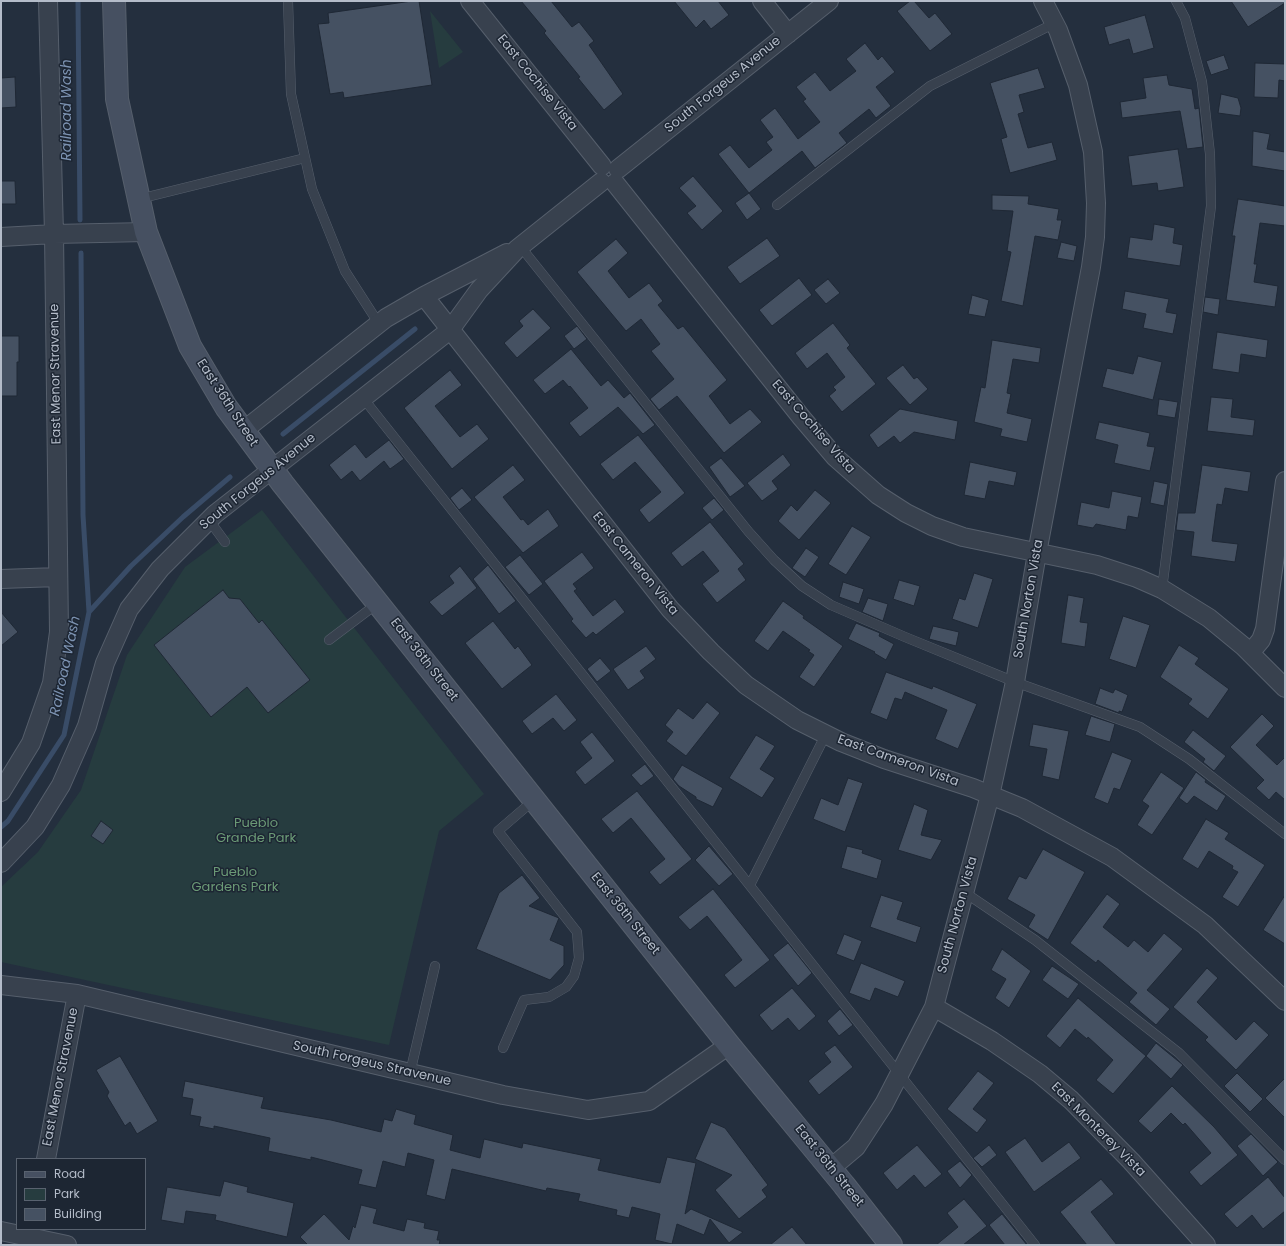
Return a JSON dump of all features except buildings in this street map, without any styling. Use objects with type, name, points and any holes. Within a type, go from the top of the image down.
[{"type":"main road","name":"East 36th Street","points":[[114,1],[117,99],[146,232],[190,346],[226,407],[272,469],[534,800],[730,1045],[831,1168],[891,1245]]},
{"type":"street","name":"East Menor Stravenue","points":[[1,792],[31,743],[52,683],[59,632],[54,234],[48,1]]},
{"type":"street","name":"East Cochise Vista","points":[[470,1],[801,417],[835,456],[878,496],[906,513],[932,526],[963,537],[1097,565],[1137,578],[1162,589],[1209,618],[1250,653],[1285,688]]},
{"type":"street","points":[[762,1],[788,34]]},
{"type":"street","name":"South Forgeus Avenue","points":[[1,863],[35,827],[61,784],[87,726],[105,663],[129,608],[160,569],[209,520],[450,330],[479,290],[519,247],[828,1]]},
{"type":"street","name":"South Norton Vista","points":[[831,1168],[856,1148],[900,1074],[934,1007],[990,795],[1015,682],[1037,553],[1091,267],[1096,210],[1093,152],[1087,119],[1078,85],[1054,23],[1043,1]]},
{"type":"street","points":[[1,238],[54,234],[146,232]]},
{"type":"street","name":"South Forgeus Avenue","points":[[243,431],[379,324],[424,296],[519,247]]},
{"type":"street","name":"East Cameron Vista","points":[[424,296],[670,609],[711,652],[746,685],[797,720],[841,742],[884,759],[990,795],[1036,815],[1112,857],[1206,925],[1285,1002]]},
{"type":"street","points":[[1250,653],[1262,640],[1265,629],[1285,481]]},
{"type":"street","points":[[1,579],[58,577]]},
{"type":"street","name":"South Forgeus Stravenue","points":[[1,985],[77,994],[503,1095],[588,1110],[649,1101],[730,1045]]},
{"type":"street","name":"East Menor Stravenue","points":[[46,1158],[77,994]]},
{"type":"street","name":"East Monterey Vista","points":[[934,1007],[992,1041],[1040,1074],[1071,1100],[1131,1161],[1206,1245]]},
{"type":"street","points":[[1,1231],[67,1245]]},
{"type":"lane","points":[[288,1],[291,94],[312,190],[345,271],[379,324]]},
{"type":"lane","points":[[1162,589],[1211,206],[1210,154],[1202,82],[1185,18],[1176,1]]},
{"type":"lane","points":[[777,205],[930,86],[1054,23]]},
{"type":"lane","points":[[139,199],[305,158]]},
{"type":"lane","points":[[519,247],[748,531],[774,560],[802,586],[831,605],[905,637],[1015,682],[1140,727],[1189,759],[1285,834]]},
{"type":"lane","points":[[363,398],[1035,1245]]},
{"type":"lane","points":[[209,520],[225,542]]},
{"type":"lane","points":[[329,640],[378,603]]},
{"type":"lane","points":[[750,885],[826,734]]},
{"type":"lane","points":[[503,1048],[524,1000],[549,997],[566,987],[574,976],[579,958],[577,932],[498,830],[534,800]]},
{"type":"lane","points":[[964,892],[1035,940],[1179,1053],[1285,1160]]},
{"type":"lane","points":[[410,1073],[435,966]]},
{"type":"green space","points":[[430,11],[463,52],[439,68]]},
{"type":"green space","name":"Pueblo Grande Park","points":[[262,510],[484,794],[439,831],[389,1045],[1,962],[1,887],[38,852],[81,790],[127,655],[185,567]]},
{"type":"waterway","name":"Railroad Wash","points":[[78,1],[80,220]]},
{"type":"waterway","points":[[81,253],[83,515],[89,612]]},
{"type":"waterway","points":[[283,434],[415,329]]},
{"type":"waterway","name":"Railroad Wash","points":[[1,827],[8,821],[64,735],[89,612],[131,566],[183,517],[230,477]]},
{"type":"park label","name":"Pueblo Gardens Park","points":[[235,880]]}]
